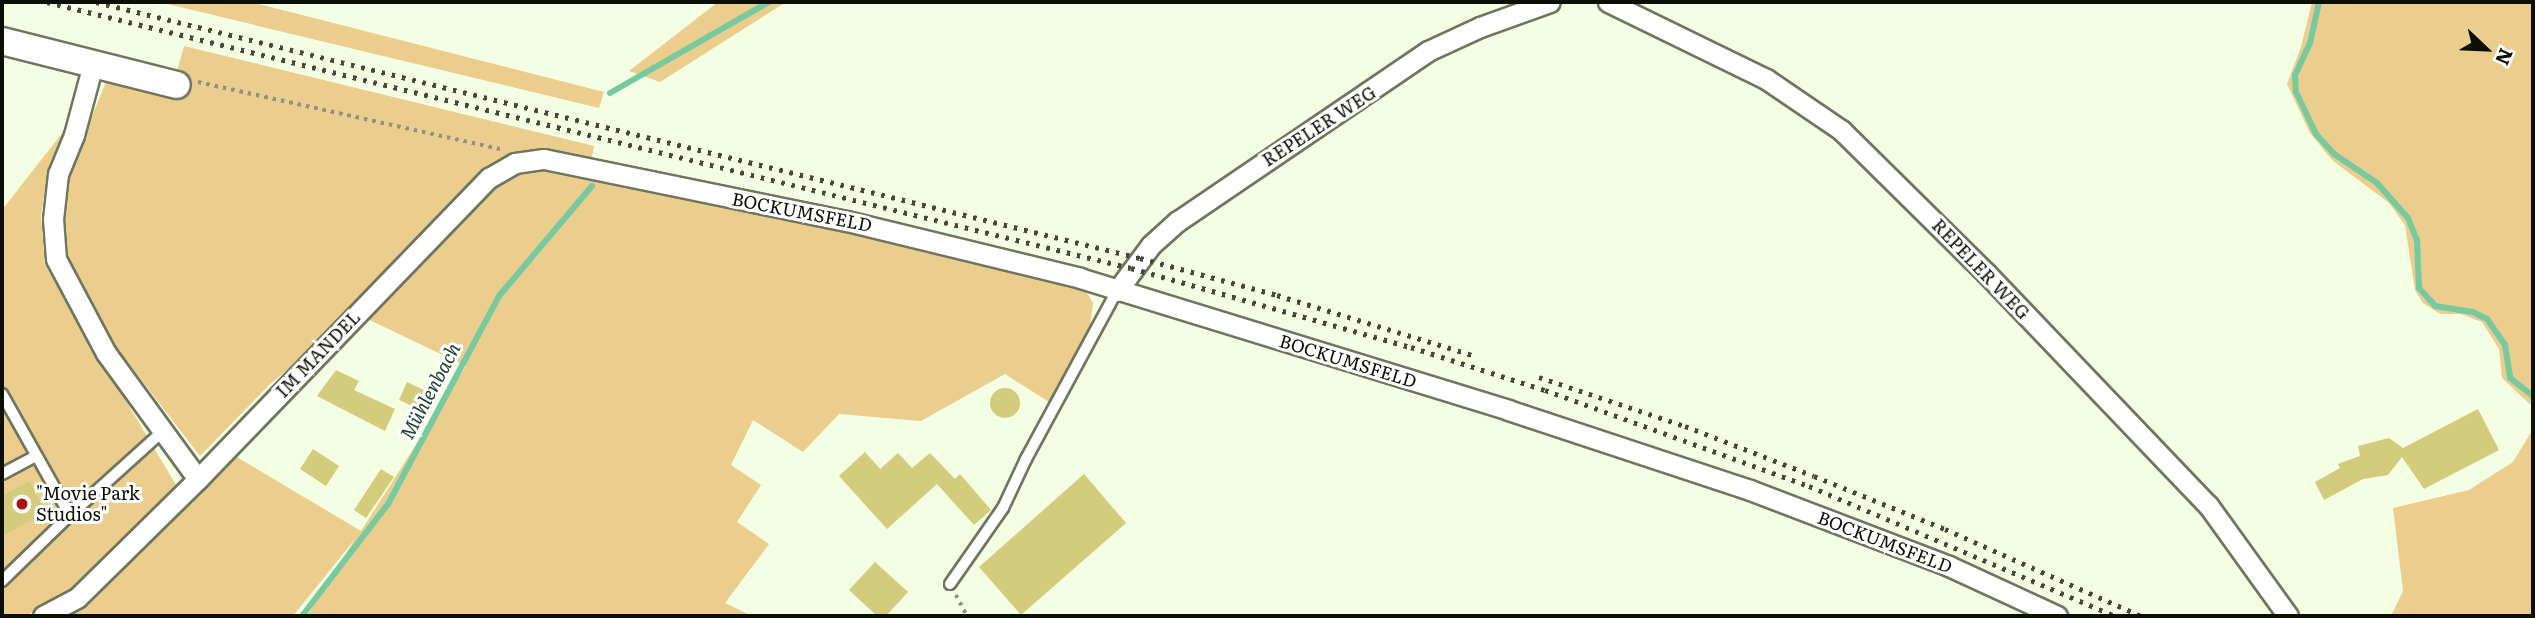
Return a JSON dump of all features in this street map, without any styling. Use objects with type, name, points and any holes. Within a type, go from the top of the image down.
[{"type":"street","name":"REPELER WEG","points":[[1117,291],[1151,245],[1178,222],[1428,51],[1480,27],[1550,2]]},
{"type":"street","name":"REPELER WEG","points":[[1608,2],[1766,79],[1841,130],[1986,273],[2208,505],[2288,616]]},
{"type":"street","points":[[2,41],[177,85]]},
{"type":"street","points":[[93,64],[74,135],[58,174],[53,219],[56,259],[106,353],[198,479]]},
{"type":"street","name":"IM MANDEL","points":[[43,616],[77,598],[198,479],[489,178],[515,163],[544,159],[618,176]]},
{"type":"street","name":"BOCKUMSFELD","points":[[618,176],[966,248],[1508,410],[1750,490],[1949,566],[2057,616]]},
{"type":"lane","points":[[950,584],[1003,508],[1026,459],[1117,291]]},
{"type":"lane","points":[[2,394],[70,515]]},
{"type":"lane","points":[[2,581],[163,431]]},
{"type":"lane","points":[[2,474],[36,456]]},
{"type":"path","points":[[177,85],[187,79],[505,150]]},
{"type":"path","points":[[950,584],[967,616]]},
{"type":"shaded area","points":[[159,2],[251,2],[604,92],[599,108]]},
{"type":"shaded area","points":[[718,2],[786,2],[660,82],[629,71]]},
{"type":"shaded area","points":[[2312,2],[2533,2],[2533,407],[2502,378],[2499,349],[2482,322],[2461,314],[2440,314],[2423,303],[2415,290],[2405,225],[2389,203],[2332,160],[2310,133],[2287,84],[2301,47]]},
{"type":"shaded area","points":[[184,46],[594,146],[589,174],[846,228],[1084,288],[1093,303],[1090,327],[1049,402],[1005,374],[921,421],[839,414],[803,452],[753,420],[731,465],[761,485],[737,522],[769,544],[725,603],[752,616],[307,616],[355,539],[293,616],[67,616],[235,456],[361,531],[466,366],[357,314],[270,384],[200,456],[116,347],[66,258],[64,222],[67,177],[106,82],[170,97]]},
{"type":"shaded area","points":[[63,132],[48,171],[41,216],[45,265],[176,485],[69,593],[25,616],[2,616],[2,210]]},
{"type":"shaded area","points":[[2533,429],[2533,616],[2391,616],[2403,591],[2393,508],[2469,490],[2513,462]]},
{"type":"building","points":[[336,370],[359,381],[354,390],[395,409],[385,431],[317,396]]},
{"type":"building","points":[[407,382],[434,395],[426,412],[399,400]]},
{"type":"building","points":[[1005,388],[1016,392],[1020,403],[1016,414],[1005,418],[994,414],[990,403],[994,392]]},
{"type":"building","points":[[2478,409],[2499,450],[2424,489],[2402,457],[2388,475],[2363,479],[2324,500],[2315,482],[2340,468],[2338,464],[2360,456],[2358,446],[2389,438],[2403,448]]},
{"type":"building","points":[[313,449],[339,466],[326,486],[300,469]]},
{"type":"building","points":[[865,452],[880,469],[898,453],[912,468],[930,453],[955,479],[960,474],[991,510],[974,525],[937,484],[887,529],[839,476]]},
{"type":"building","points":[[381,469],[394,477],[366,518],[354,510]]},
{"type":"building","points":[[1084,474],[1126,523],[1021,615],[979,567]]},
{"type":"building","name":"\"Movie Park Studios\"","points":[[29,481],[46,512],[2,536],[2,496]]},
{"type":"building","points":[[875,562],[908,592],[886,616],[877,616],[849,590]]},
{"type":"waterway","name":"Mühlenbach","points":[[610,93],[769,2]]},
{"type":"waterway","points":[[2319,2],[2310,43],[2295,75],[2296,92],[2316,134],[2334,154],[2377,183],[2408,218],[2417,240],[2419,288],[2435,306],[2473,312],[2487,319],[2505,345],[2510,378],[2533,396]]},
{"type":"waterway","name":"Mühlenbach","points":[[302,616],[388,504],[499,296],[592,186]]},
{"type":"railway","points":[[47,2],[1131,268],[1411,347],[1545,390],[1809,486],[2115,616]]},
{"type":"railway","points":[[96,2],[1140,258],[1277,295],[1475,356]]},
{"type":"railway","points":[[1539,377],[1685,426],[1814,476],[1945,529],[2141,616]]},
{"type":"place","name":"\"Movie Park Studios\"","points":[[22,504]]}]
